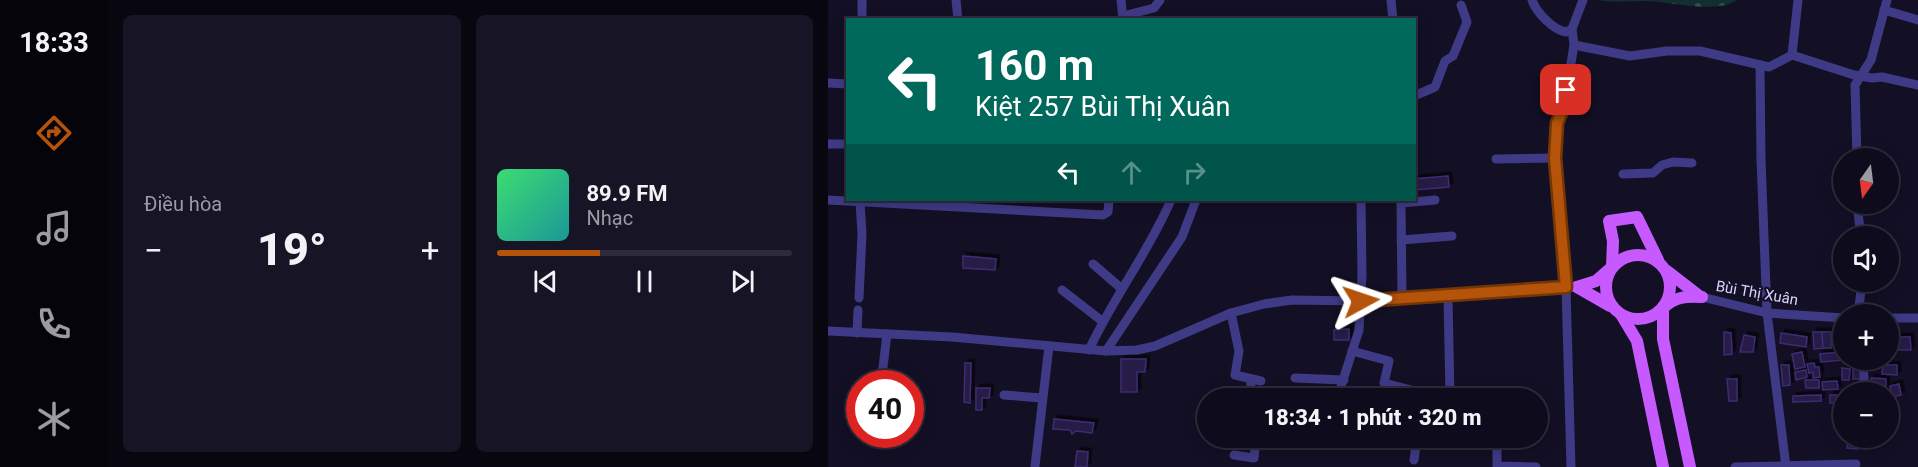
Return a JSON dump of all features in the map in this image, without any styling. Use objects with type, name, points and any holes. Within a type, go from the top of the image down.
[{"type":"main road","points":[[1655,467],[1655,450],[1636,341],[1605,288],[1612,267],[1613,241],[1609,221],[1637,217],[1662,265],[1670,289],[1663,308],[1663,339],[1689,446],[1697,467]]},
{"type":"main road","points":[[1572,287],[1596,281],[1629,256],[1639,254],[1662,265],[1679,283],[1702,297]]},
{"type":"main road","points":[[1572,287],[1596,296],[1618,312],[1644,319],[1671,301],[1684,296],[1702,297]]},
{"type":"main road","points":[[1689,446],[1690,467]]},
{"type":"main road","points":[[1655,450],[1663,467]]},
{"type":"street","points":[[862,0],[862,18]]},
{"type":"street","points":[[956,0],[958,18]]},
{"type":"street","points":[[1121,0],[1123,18],[1154,8],[1160,0]]},
{"type":"street","points":[[1391,0],[1393,18]]},
{"type":"street","points":[[1532,0],[1537,11],[1559,30],[1566,32],[1572,29]]},
{"type":"street","points":[[1570,467],[1572,287],[1555,158],[1557,123],[1564,106],[1574,45],[1572,29],[1583,0]]},
{"type":"street","points":[[1792,56],[1798,0]]},
{"type":"street","points":[[1857,148],[1855,85],[1871,60],[1887,0]]},
{"type":"street","points":[[1416,95],[1435,87],[1445,61],[1453,56],[1467,22],[1461,5]]},
{"type":"street","points":[[1884,10],[1918,20]]},
{"type":"street","points":[[1574,45],[1630,56],[1667,51],[1700,51],[1769,67],[1792,56],[1862,76],[1882,77],[1918,85]]},
{"type":"street","points":[[1760,65],[1767,313],[1786,467]]},
{"type":"street","points":[[828,83],[846,84]]},
{"type":"street","points":[[828,144],[846,144]]},
{"type":"street","points":[[1496,159],[1555,158]]},
{"type":"street","points":[[1623,174],[1653,173],[1662,165],[1673,162],[1692,162]]},
{"type":"street","points":[[828,200],[846,201]]},
{"type":"street","points":[[1416,201],[1435,200]]},
{"type":"street","points":[[859,298],[862,234],[855,201],[1018,204],[1107,214],[1109,201]]},
{"type":"street","points":[[1089,350],[1102,321],[1156,235],[1171,201]]},
{"type":"street","points":[[1106,351],[1182,237],[1196,201]]},
{"type":"street","points":[[1341,388],[1359,330],[1360,201]]},
{"type":"street","points":[[1401,201],[1402,298]]},
{"type":"street","points":[[1401,240],[1452,236]]},
{"type":"street","points":[[1093,264],[1122,289]]},
{"type":"street","points":[[828,331],[1106,351],[1155,346],[1231,313],[1292,300],[1361,301],[1572,287]]},
{"type":"street","points":[[1062,290],[1102,321]]},
{"type":"street","points":[[1448,296],[1450,388]]},
{"type":"street","name":"Bùi Thị Xuân","points":[[1702,297],[1767,313],[1833,317]]},
{"type":"street","points":[[857,333],[858,310]]},
{"type":"street","points":[[1231,313],[1239,351],[1235,375],[1256,380],[1254,388]]},
{"type":"street","points":[[1899,318],[1918,318]]},
{"type":"street","points":[[883,370],[887,334]]},
{"type":"street","points":[[1035,466],[1049,346]]},
{"type":"street","points":[[1352,351],[1389,361],[1384,383],[1404,388]]},
{"type":"street","points":[[1295,378],[1344,380]]},
{"type":"street","points":[[1004,395],[1042,398]]},
{"type":"street","points":[[1234,455],[1254,458],[1255,448]]},
{"type":"street","points":[[1413,460],[1415,448]]},
{"type":"street","points":[[1497,448],[1497,466],[1536,467]]},
{"type":"street","points":[[1736,467],[1856,464]]},
{"type":"green space","points":[[1598,0],[1737,0],[1728,4],[1705,7],[1645,1]]},
{"type":"building","points":[[1448,176],[1449,187],[1416,190],[1416,179]]},
{"type":"building","points":[[963,256],[996,259],[995,270],[963,268]]},
{"type":"building","points":[[1349,329],[1349,340],[1334,340],[1334,330]]},
{"type":"building","points":[[1724,332],[1731,333],[1732,354],[1724,355]]},
{"type":"building","points":[[1813,332],[1822,332],[1823,348],[1814,349]]},
{"type":"building","points":[[1822,332],[1831,332],[1831,348],[1823,348]]},
{"type":"building","points":[[1781,333],[1807,337],[1806,347],[1780,343]]},
{"type":"building","points":[[1744,335],[1755,337],[1753,352],[1740,352]]},
{"type":"building","points":[[1899,337],[1910,337],[1911,350],[1899,350]]},
{"type":"building","points":[[1802,352],[1805,367],[1795,369],[1792,354]]},
{"type":"building","points":[[1833,353],[1833,361],[1821,362],[1820,354]]},
{"type":"building","points":[[1121,359],[1146,359],[1145,372],[1137,372],[1137,392],[1121,392]]},
{"type":"building","points":[[965,363],[971,363],[970,403],[964,402]]},
{"type":"building","points":[[1814,363],[1815,367],[1819,367],[1820,377],[1813,378],[1813,372],[1809,373],[1807,364]]},
{"type":"building","points":[[1781,365],[1789,365],[1790,385],[1783,386]]},
{"type":"building","points":[[1806,370],[1807,377],[1796,380],[1795,372]]},
{"type":"building","points":[[1842,370],[1850,370],[1849,380],[1842,380]]},
{"type":"building","points":[[1853,370],[1865,370],[1865,379],[1853,379]]},
{"type":"building","points":[[1882,370],[1897,370],[1897,375],[1882,374]]},
{"type":"building","points":[[1871,378],[1886,379],[1886,382],[1871,382]]},
{"type":"building","points":[[1727,379],[1737,379],[1737,401],[1729,401]]},
{"type":"building","points":[[1805,380],[1819,380],[1819,388],[1806,388]]},
{"type":"building","points":[[1837,381],[1837,382],[1833,382],[1833,389],[1823,390],[1822,382]]},
{"type":"building","points":[[976,388],[990,388],[989,398],[982,398],[982,410],[976,410]]},
{"type":"building","points":[[1821,395],[1821,401],[1793,402],[1793,396]]},
{"type":"building","points":[[1830,395],[1833,395],[1833,403],[1830,403]]},
{"type":"building","points":[[1054,419],[1094,423],[1092,433],[1076,431],[1072,434],[1070,430],[1053,429]]},
{"type":"building","points":[[1077,451],[1088,452],[1087,467],[1075,467]]},
{"type":"route","points":[[1361,301],[1566,287],[1555,158],[1557,123],[1564,106],[1566,90]]}]
